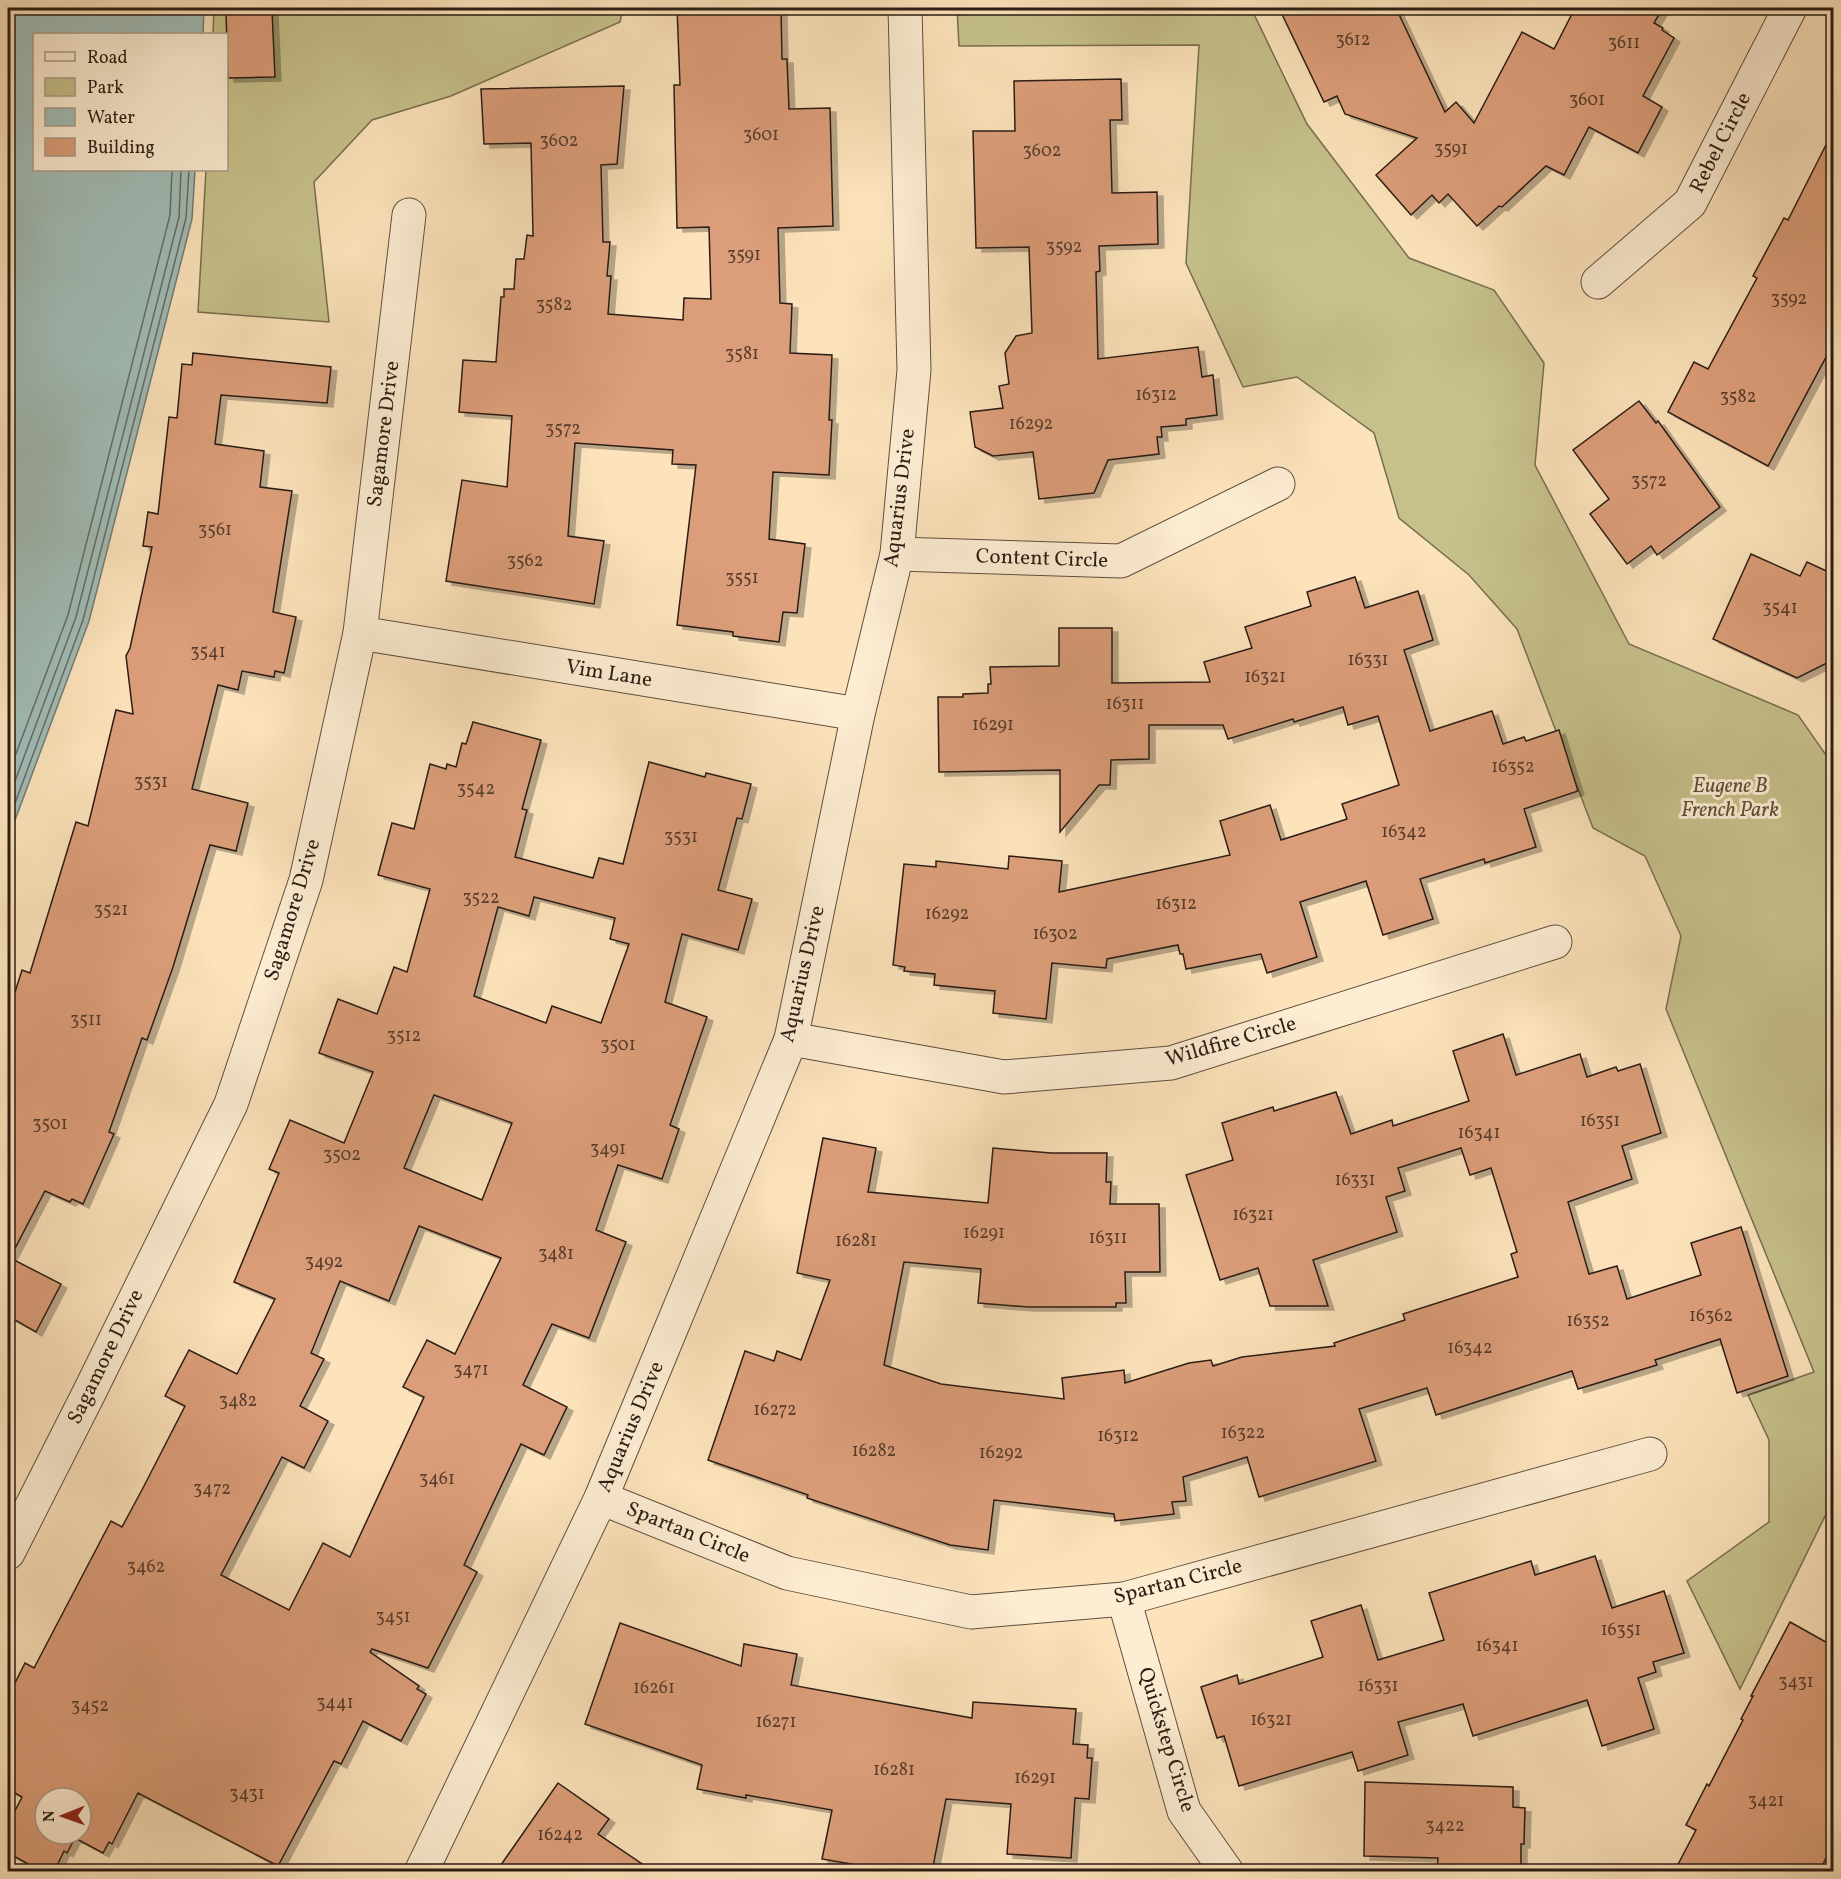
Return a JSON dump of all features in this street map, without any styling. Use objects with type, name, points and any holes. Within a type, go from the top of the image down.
[{"type":"street","name":"Aquarius Drive","points":[[421,1872],[601,1498],[791,1039],[858,714],[897,554],[914,370],[905,8]]},
{"type":"street","name":"Rebel Circle","points":[[1598,282],[1690,203],[1790,8]]},
{"type":"street","name":"Sagamore Drive","points":[[8,1553],[231,1104],[306,880],[360,633],[409,215]]},
{"type":"street","name":"Content Circle","points":[[897,554],[1121,561],[1278,484]]},
{"type":"street","name":"Vim Lane","points":[[360,633],[858,714]]},
{"type":"street","name":"Wildfire Circle","points":[[791,1039],[1004,1077],[1171,1063],[1555,942]]},
{"type":"street","name":"Spartan Circle","points":[[601,1498],[787,1573],[971,1612],[1124,1599],[1650,1454]]},
{"type":"street","name":"Quickstep Circle","points":[[1124,1599],[1184,1811],[1227,1872]]},
{"type":"green space","points":[[214,8],[623,8],[620,22],[451,96],[372,120],[314,182],[329,322],[198,312],[206,171],[228,171],[228,33],[213,33]]},
{"type":"green space","name":"Eugene B French Park","points":[[957,8],[1251,8],[1307,124],[1409,258],[1494,290],[1544,363],[1535,465],[1629,644],[1798,715],[1833,765],[1833,1500],[1740,1689],[1687,1581],[1769,1522],[1769,1440],[1748,1395],[1814,1372],[1666,1009],[1681,936],[1645,856],[1593,828],[1517,629],[1469,575],[1399,518],[1374,433],[1297,377],[1243,387],[1186,263],[1199,45],[959,46]]},
{"type":"water","points":[[8,8],[204,8],[203,33],[33,33],[33,171],[195,171],[192,219],[89,621],[8,839]]},
{"type":"building","points":[[677,8],[781,8],[782,59],[787,59],[789,109],[830,108],[833,226],[778,228],[780,303],[792,304],[790,353],[832,355],[829,475],[773,472],[769,539],[805,544],[797,613],[783,612],[779,642],[733,636],[733,632],[677,625],[696,465],[672,464],[673,450],[575,443],[568,536],[604,541],[594,604],[446,581],[462,480],[507,487],[512,416],[459,412],[463,360],[496,362],[501,297],[504,297],[504,289],[514,289],[516,259],[524,259],[527,235],[533,236],[531,143],[484,144],[481,89],[624,86],[617,164],[601,165],[603,242],[610,242],[607,276],[611,276],[608,314],[683,320],[684,298],[711,299],[709,227],[677,228],[674,85],[680,85]]},
{"type":"building","points":[[1279,8],[1396,8],[1445,112],[1456,102],[1474,123],[1522,32],[1554,49],[1575,8],[1663,8],[1654,23],[1674,38],[1643,96],[1662,107],[1638,153],[1589,127],[1564,175],[1546,166],[1502,207],[1499,206],[1477,226],[1448,194],[1439,203],[1432,195],[1411,215],[1376,175],[1417,138],[1345,114],[1337,96],[1324,102]]},
{"type":"building","points":[[272,11],[275,77],[228,78],[226,12]]},
{"type":"building","points":[[1121,79],[1122,120],[1110,120],[1112,193],[1157,192],[1158,244],[1099,246],[1100,271],[1096,272],[1098,359],[1198,347],[1202,377],[1213,375],[1217,415],[1186,419],[1186,425],[1161,427],[1162,437],[1157,437],[1159,454],[1108,460],[1094,493],[1039,499],[1033,452],[993,456],[975,447],[970,412],[1003,408],[999,386],[1009,384],[1005,353],[1016,336],[1032,333],[1029,247],[976,248],[973,131],[1015,131],[1014,81]]},
{"type":"building","points":[[1833,131],[1833,344],[1768,466],[1668,412],[1694,362],[1708,369],[1757,278],[1753,276],[1784,218],[1788,220]]},
{"type":"building","points":[[193,353],[331,367],[327,403],[221,395],[215,444],[264,451],[260,487],[292,491],[273,612],[296,617],[284,673],[275,671],[274,677],[242,671],[238,690],[218,685],[192,789],[248,803],[236,851],[210,845],[173,967],[147,1040],[142,1038],[109,1132],[114,1134],[83,1204],[72,1199],[70,1202],[45,1191],[10,1258],[61,1284],[36,1332],[8,1316],[8,1014],[22,970],[30,973],[76,822],[88,826],[116,710],[133,714],[126,656],[130,648],[152,547],[143,546],[148,512],[158,514],[169,417],[177,418],[182,364],[192,365]]},
{"type":"building","points":[[1639,401],[1656,423],[1658,421],[1720,507],[1657,555],[1651,546],[1627,564],[1590,514],[1609,499],[1573,450]]},
{"type":"building","points":[[1751,554],[1800,576],[1807,562],[1833,574],[1833,660],[1797,678],[1713,639]]},
{"type":"building","points":[[1355,577],[1365,608],[1418,591],[1433,640],[1404,650],[1430,731],[1492,711],[1503,744],[1524,737],[1526,741],[1559,730],[1578,791],[1524,809],[1536,847],[1485,863],[1484,859],[1420,879],[1433,919],[1383,935],[1366,881],[1300,902],[1317,957],[1267,973],[1261,954],[1186,969],[1183,954],[1180,954],[1178,945],[1107,959],[1106,968],[1052,963],[1046,1019],[993,1013],[995,991],[934,985],[935,974],[904,971],[905,967],[893,965],[904,864],[936,867],[936,861],[1008,869],[1009,856],[1062,861],[1059,892],[1230,855],[1220,821],[1270,805],[1281,840],[1347,819],[1342,804],[1399,785],[1378,716],[1348,725],[1343,707],[1294,722],[1293,719],[1228,739],[1223,725],[1149,725],[1149,759],[1111,760],[1110,785],[1099,785],[1060,832],[1060,770],[939,772],[938,697],[963,697],[963,694],[988,693],[988,684],[991,684],[990,667],[1059,666],[1059,628],[1112,628],[1112,683],[1210,682],[1204,662],[1252,648],[1245,627],[1311,606],[1307,592]]},
{"type":"building","points":[[473,722],[541,740],[522,809],[527,810],[515,857],[593,878],[599,858],[623,864],[649,762],[705,777],[706,773],[751,784],[742,819],[737,818],[718,890],[752,899],[738,950],[682,934],[665,1002],[707,1017],[670,1125],[679,1129],[662,1179],[618,1165],[596,1230],[626,1242],[589,1338],[552,1324],[523,1385],[567,1407],[544,1455],[521,1444],[464,1565],[477,1572],[428,1668],[372,1649],[370,1652],[419,1686],[417,1689],[426,1694],[401,1741],[363,1721],[341,1764],[334,1761],[278,1866],[138,1793],[112,1844],[109,1842],[103,1853],[90,1846],[93,1846],[93,1786],[33,1786],[33,1846],[71,1846],[67,1853],[64,1851],[54,1872],[43,1872],[8,1853],[8,1824],[22,1797],[8,1789],[8,1697],[25,1663],[34,1668],[111,1521],[122,1527],[144,1486],[185,1406],[165,1396],[189,1350],[237,1374],[275,1299],[234,1282],[279,1173],[269,1169],[290,1120],[344,1143],[373,1072],[319,1053],[338,999],[377,1014],[394,967],[407,972],[430,889],[378,875],[392,823],[414,829],[430,764],[446,769],[447,764],[456,767],[462,743],[466,744]],"holes":[[[534,897],[615,918],[610,939],[629,944],[601,1023],[552,1006],[546,1023],[474,996],[498,907],[529,916]],[[434,1095],[512,1123],[482,1200],[404,1168]],[[419,1226],[501,1258],[455,1354],[427,1340],[403,1387],[424,1397],[350,1557],[323,1543],[289,1610],[221,1575],[282,1457],[304,1468],[328,1421],[300,1406],[324,1359],[311,1353],[340,1281],[389,1301]]]},
{"type":"building","points":[[1503,1034],[1516,1075],[1580,1054],[1587,1077],[1616,1067],[1618,1071],[1640,1064],[1661,1133],[1622,1146],[1632,1179],[1568,1202],[1589,1274],[1617,1266],[1627,1299],[1701,1275],[1691,1243],[1741,1227],[1788,1376],[1737,1393],[1720,1339],[1655,1360],[1657,1365],[1578,1389],[1572,1371],[1436,1415],[1427,1388],[1359,1409],[1376,1461],[1259,1497],[1247,1457],[1183,1477],[1186,1501],[1172,1502],[1174,1514],[1115,1521],[1114,1514],[994,1500],[988,1550],[950,1545],[807,1498],[808,1495],[708,1460],[745,1351],[774,1361],[777,1351],[801,1360],[830,1280],[797,1273],[823,1138],[876,1148],[868,1192],[988,1203],[993,1148],[1051,1153],[1107,1153],[1106,1182],[1111,1182],[1110,1204],[1159,1204],[1160,1272],[1125,1272],[1126,1303],[1116,1303],[1116,1307],[1029,1307],[978,1303],[981,1269],[904,1262],[884,1365],[941,1384],[1064,1399],[1062,1378],[1124,1370],[1125,1383],[1189,1363],[1211,1360],[1213,1366],[1242,1357],[1335,1346],[1334,1343],[1405,1320],[1403,1314],[1518,1277],[1511,1254],[1517,1252],[1491,1168],[1470,1175],[1461,1148],[1398,1168],[1405,1191],[1386,1197],[1397,1232],[1313,1260],[1328,1306],[1270,1306],[1258,1268],[1220,1280],[1186,1175],[1233,1160],[1222,1123],[1273,1107],[1274,1111],[1336,1092],[1351,1134],[1392,1120],[1393,1126],[1469,1101],[1453,1051]]},
{"type":"building","points":[[1595,1556],[1612,1608],[1664,1591],[1684,1653],[1653,1662],[1656,1672],[1638,1678],[1654,1729],[1602,1746],[1587,1700],[1473,1736],[1463,1704],[1398,1722],[1408,1755],[1358,1771],[1352,1752],[1239,1786],[1224,1736],[1217,1738],[1201,1687],[1237,1675],[1239,1684],[1323,1657],[1311,1621],[1361,1605],[1378,1660],[1444,1640],[1429,1593],[1531,1561],[1535,1575]]},
{"type":"building","points":[[1790,1622],[1833,1646],[1833,1844],[1819,1872],[1674,1872],[1696,1830],[1686,1825],[1743,1720],[1741,1719],[1753,1696],[1751,1696]]},
{"type":"building","points":[[620,1623],[741,1666],[744,1644],[797,1654],[791,1685],[972,1718],[973,1702],[1076,1709],[1073,1744],[1088,1745],[1087,1758],[1092,1758],[1089,1799],[1075,1798],[1071,1858],[1007,1854],[1011,1804],[946,1799],[932,1872],[868,1872],[868,1867],[822,1859],[832,1810],[697,1789],[702,1765],[585,1724]]},
{"type":"building","points":[[1365,1782],[1513,1787],[1513,1807],[1525,1808],[1521,1872],[1437,1872],[1438,1858],[1364,1856]]},
{"type":"building","points":[[558,1783],[609,1819],[598,1834],[654,1872],[496,1872]]}]
